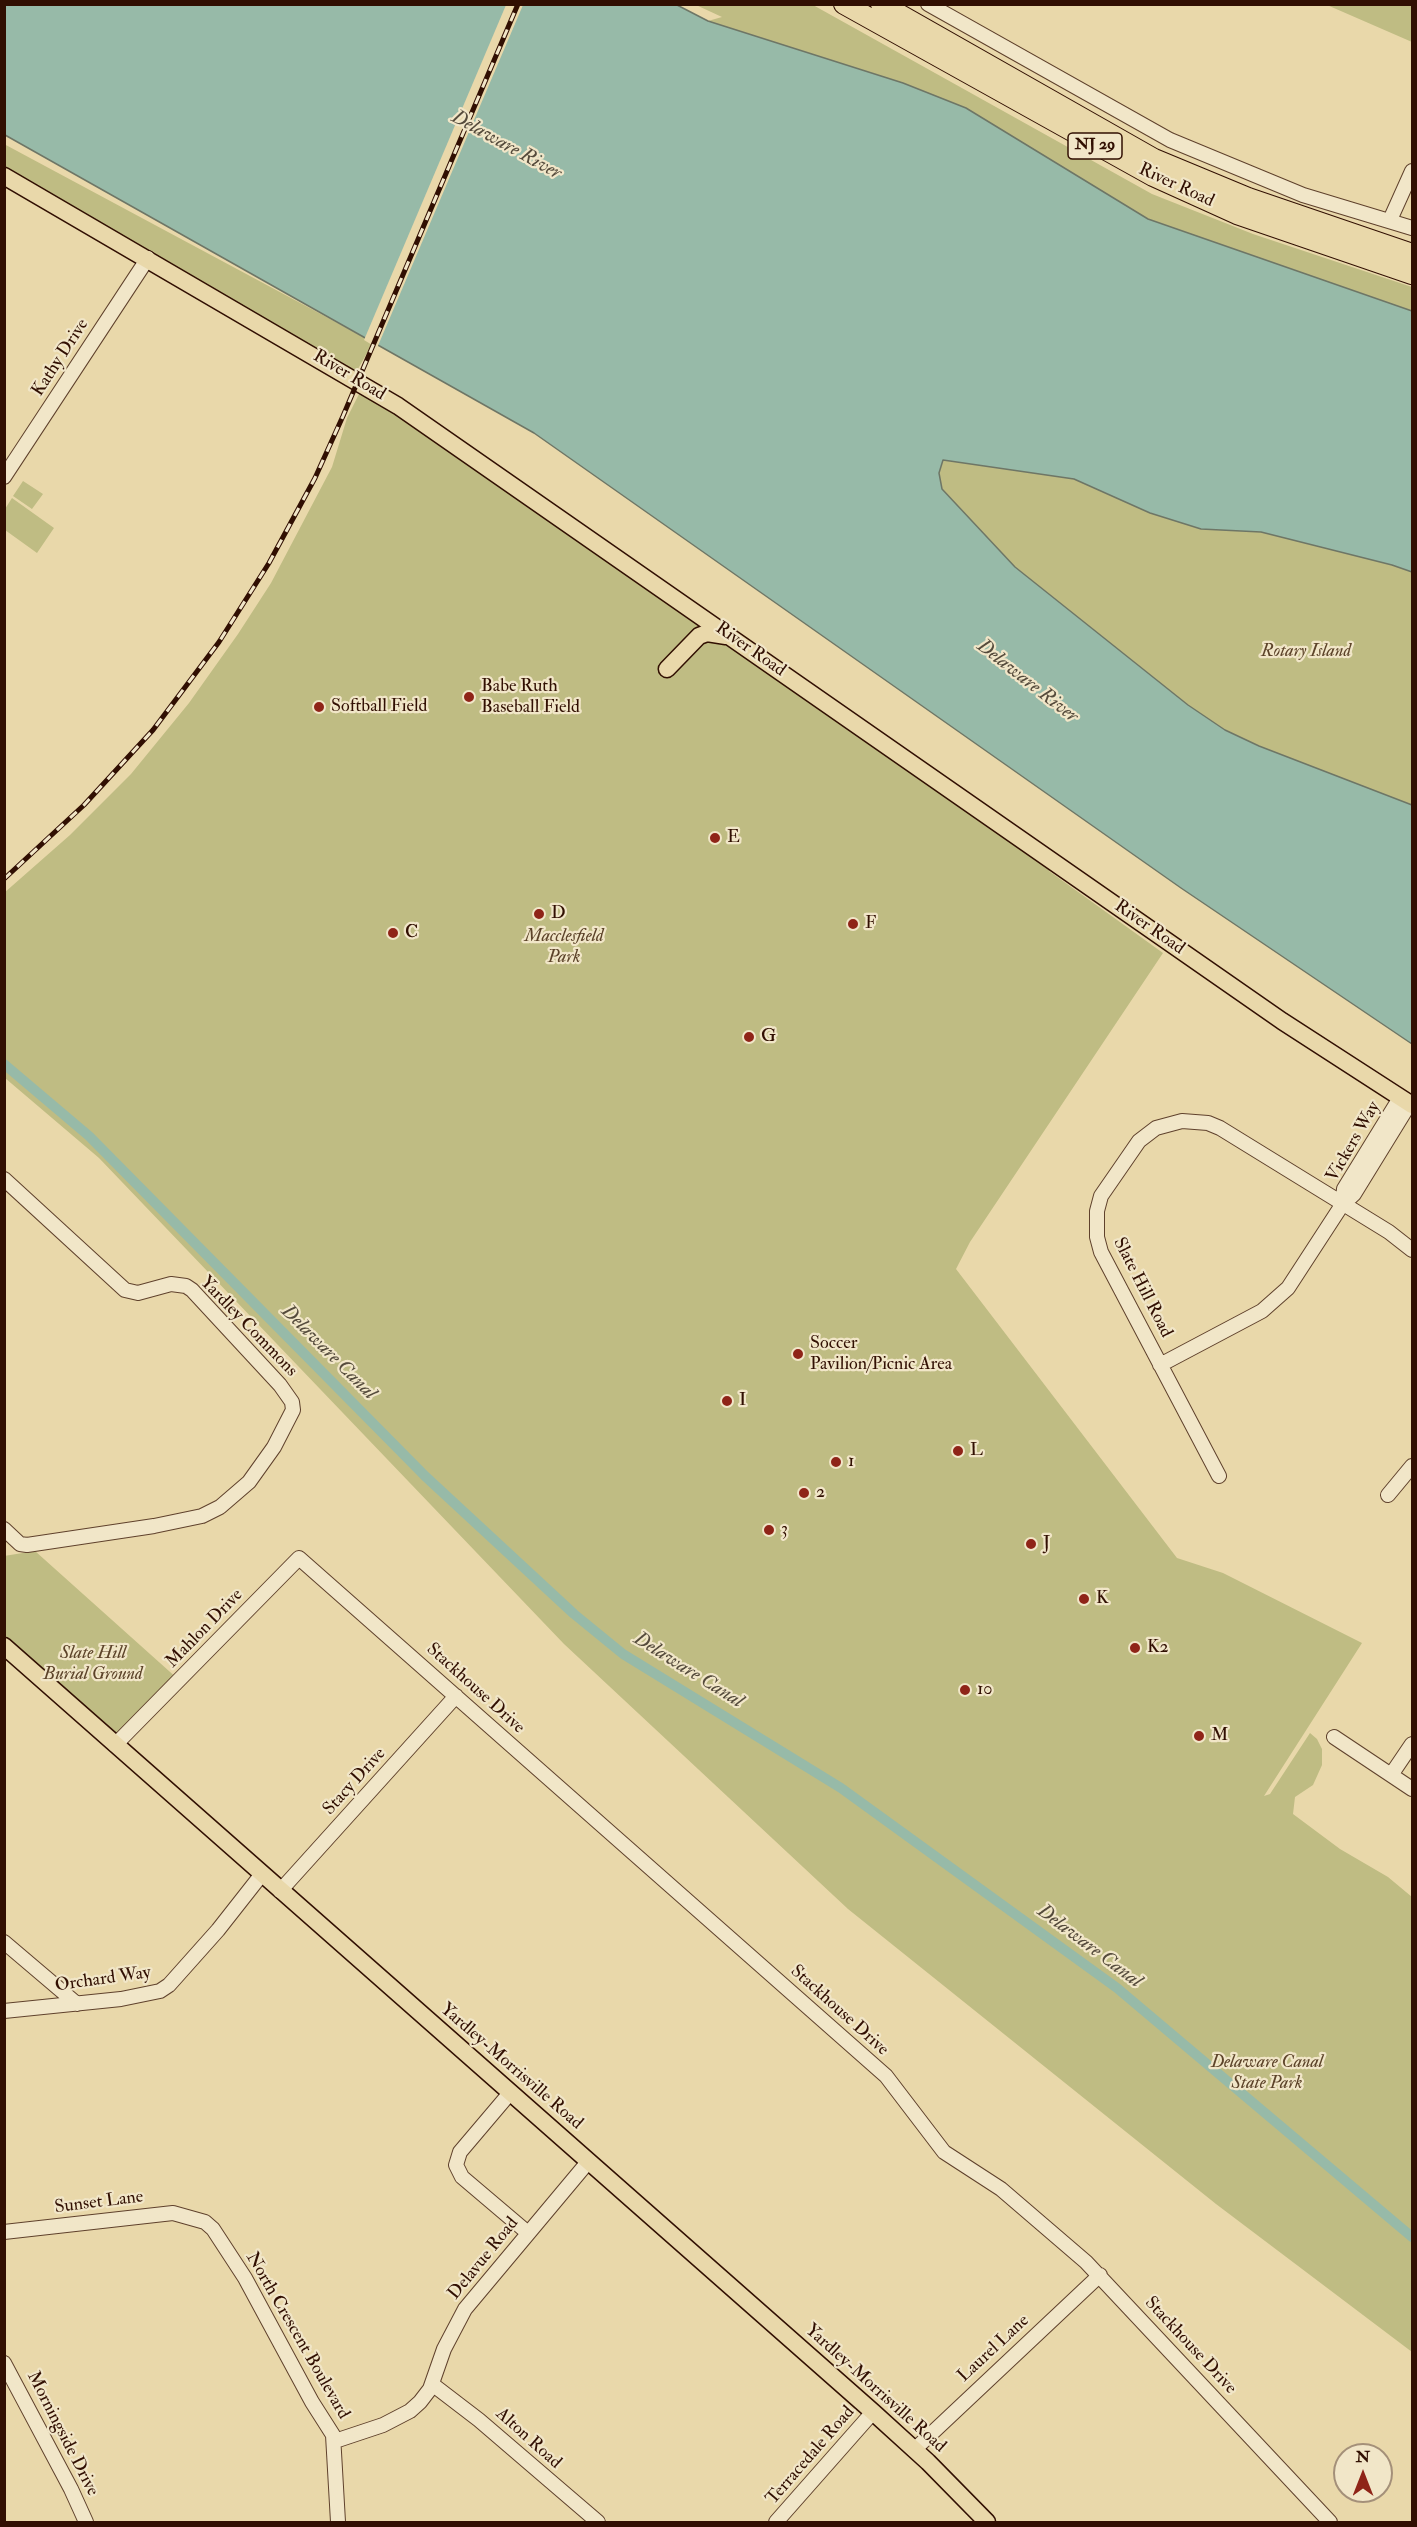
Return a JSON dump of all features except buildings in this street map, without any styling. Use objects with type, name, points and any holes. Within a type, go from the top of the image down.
[{"type":"highway","name":"River Road","points":[[844,4],[1153,176],[1237,214],[1413,274]]},
{"type":"highway","name":"River Road","points":[[881,4],[1154,159],[1248,198],[1413,254]]},
{"type":"main road","name":"River Road","points":[[4,176],[398,406],[1282,1021],[1408,1102]]},
{"type":"main road","points":[[703,617],[667,669],[699,636],[707,633],[730,636]]},
{"type":"main road","name":"Yardley-Morrisville Road","points":[[4,1646],[873,2412],[987,2523]]},
{"type":"street","points":[[928,4],[1170,140],[1272,183],[1413,228]]},
{"type":"street","points":[[1390,220],[1413,171]]},
{"type":"street","name":"Kathy Drive","points":[[4,477],[148,258]]},
{"type":"street","name":"Vickers Way","points":[[1160,1365],[1244,1321],[1276,1299],[1299,1274],[1342,1205],[1344,1188],[1408,1102]]},
{"type":"street","name":"Slate Hill Road","points":[[1219,1476],[1101,1252],[1095,1226],[1101,1196],[1111,1178],[1145,1135],[1169,1123],[1188,1121],[1208,1123],[1220,1128],[1413,1250]]},
{"type":"street","name":"Yardley Commons","points":[[4,1179],[125,1290],[138,1293],[171,1284],[186,1286],[192,1290],[280,1386],[292,1402],[293,1410],[274,1447],[249,1482],[227,1502],[202,1516],[154,1526],[27,1545],[20,1544],[4,1529]]},
{"type":"street","points":[[1388,1495],[1413,1466]]},
{"type":"street","name":"Stackhouse Drive","points":[[295,1562],[299,1558],[336,1588],[886,2076],[944,2152],[1000,2189],[1100,2275],[1330,2523]]},
{"type":"street","name":"Mahlon Drive","points":[[115,1745],[295,1562]]},
{"type":"street","name":"Stacy Drive","points":[[280,1891],[456,1696]]},
{"type":"street","points":[[1334,1737],[1413,1789]]},
{"type":"street","points":[[1391,1774],[1413,1744]]},
{"type":"street","name":"Orchard Way","points":[[4,2011],[142,1997],[160,1991],[169,1985],[211,1938],[262,1874]]},
{"type":"street","points":[[4,1942],[77,2004]]},
{"type":"street","points":[[510,2093],[460,2152],[456,2165],[462,2177],[528,2233]]},
{"type":"street","name":"Delavue Road","points":[[335,2441],[383,2425],[410,2411],[420,2402],[432,2384],[444,2349],[465,2309],[588,2162]]},
{"type":"street","name":"Sunset Lane","points":[[4,2232],[163,2214],[197,2218]]},
{"type":"street","name":"North Crescent Boulevard","points":[[197,2218],[213,2229],[245,2278],[335,2441],[338,2523]]},
{"type":"street","name":"Laurel Lane","points":[[914,2450],[1100,2275]]},
{"type":"street","name":"Morningside Drive","points":[[4,2363],[71,2489],[86,2523]]},
{"type":"street","name":"Alton Road","points":[[432,2384],[479,2420],[598,2523]]},
{"type":"street","name":"Terracedale Road","points":[[776,2523],[873,2412]]},
{"type":"green space","points":[[696,5],[813,5],[1152,194],[1253,234],[1412,287],[1412,311],[1148,219],[966,108],[903,83],[708,21],[722,17]]},
{"type":"green space","points":[[1327,5],[1412,5],[1412,42]]},
{"type":"green space","points":[[4,144],[373,342],[353,378],[5,177]]},
{"type":"green space","name":"Macclesfield Park","points":[[362,388],[1052,867],[1049,871],[1163,953],[970,1242],[956,1269],[1177,1558],[1223,1573],[1362,1643],[1264,1796],[1270,1794],[1310,1733],[1317,1739],[1322,1749],[1322,1765],[1313,1785],[1295,1797],[1293,1814],[1340,1849],[1388,1877],[1412,1897],[1412,2352],[1216,2204],[848,1909],[564,1644],[99,1158],[5,1078],[4,893],[70,835],[131,774],[189,703],[238,634],[271,583],[332,467],[347,418]]},
{"type":"green space","name":"Rotary Island","points":[[943,460],[1074,479],[1150,513],[1201,529],[1261,532],[1412,572],[1412,805],[1259,746],[1225,730],[1188,705],[1015,567],[942,489],[939,473]]},
{"type":"green space","points":[[23,481],[43,494],[32,509],[13,496]]},
{"type":"green space","points":[[12,498],[54,528],[37,553],[5,530],[5,509]]},
{"type":"green space","name":"Slate Hill Burial Ground","points":[[35,1551],[179,1680],[115,1745],[5,1646],[4,1556]]},
{"type":"water","name":"Delaware River","points":[[5,5],[677,5],[708,21],[903,83],[966,108],[1148,219],[1412,311],[1412,572],[1261,532],[1201,529],[1150,513],[1074,479],[943,460],[939,473],[942,489],[1015,567],[1188,705],[1225,730],[1259,746],[1412,805],[1412,1044],[1181,888],[534,433],[5,135]]},
{"type":"pier","points":[[506,5],[523,5],[377,348],[364,340]]},
{"type":"waterway","name":"Delaware Canal","points":[[4,1064],[89,1136],[425,1476],[574,1614],[623,1654],[841,1788],[1117,1988],[1412,2237]]},
{"type":"railway","points":[[4,879],[84,805],[153,730],[219,642],[269,563],[315,478],[343,416],[518,4]]},
{"type":"place","name":"Babe Ruth Baseball Field","points":[[469,697]]},
{"type":"place","name":"Softball Field","points":[[319,707]]},
{"type":"place","name":"E","points":[[715,838]]},
{"type":"place","name":"D","points":[[539,914]]},
{"type":"place","name":"F","points":[[853,924]]},
{"type":"place","name":"C","points":[[393,933]]},
{"type":"place","name":"G","points":[[749,1037]]},
{"type":"place","name":"Soccer Pavilion/Picnic Area","points":[[798,1354]]},
{"type":"place","name":"I","points":[[727,1401]]},
{"type":"place","name":"L","points":[[958,1451]]},
{"type":"place","name":"1","points":[[836,1462]]},
{"type":"place","name":"2","points":[[804,1493]]},
{"type":"place","name":"3","points":[[769,1530]]},
{"type":"place","name":"J","points":[[1031,1544]]},
{"type":"place","name":"K","points":[[1084,1599]]},
{"type":"place","name":"K2","points":[[1135,1648]]},
{"type":"place","name":"10","points":[[965,1690]]},
{"type":"place","name":"M","points":[[1199,1736]]},
{"type":"park label","name":"Delaware Canal State Park","points":[[1267,2073]]}]
